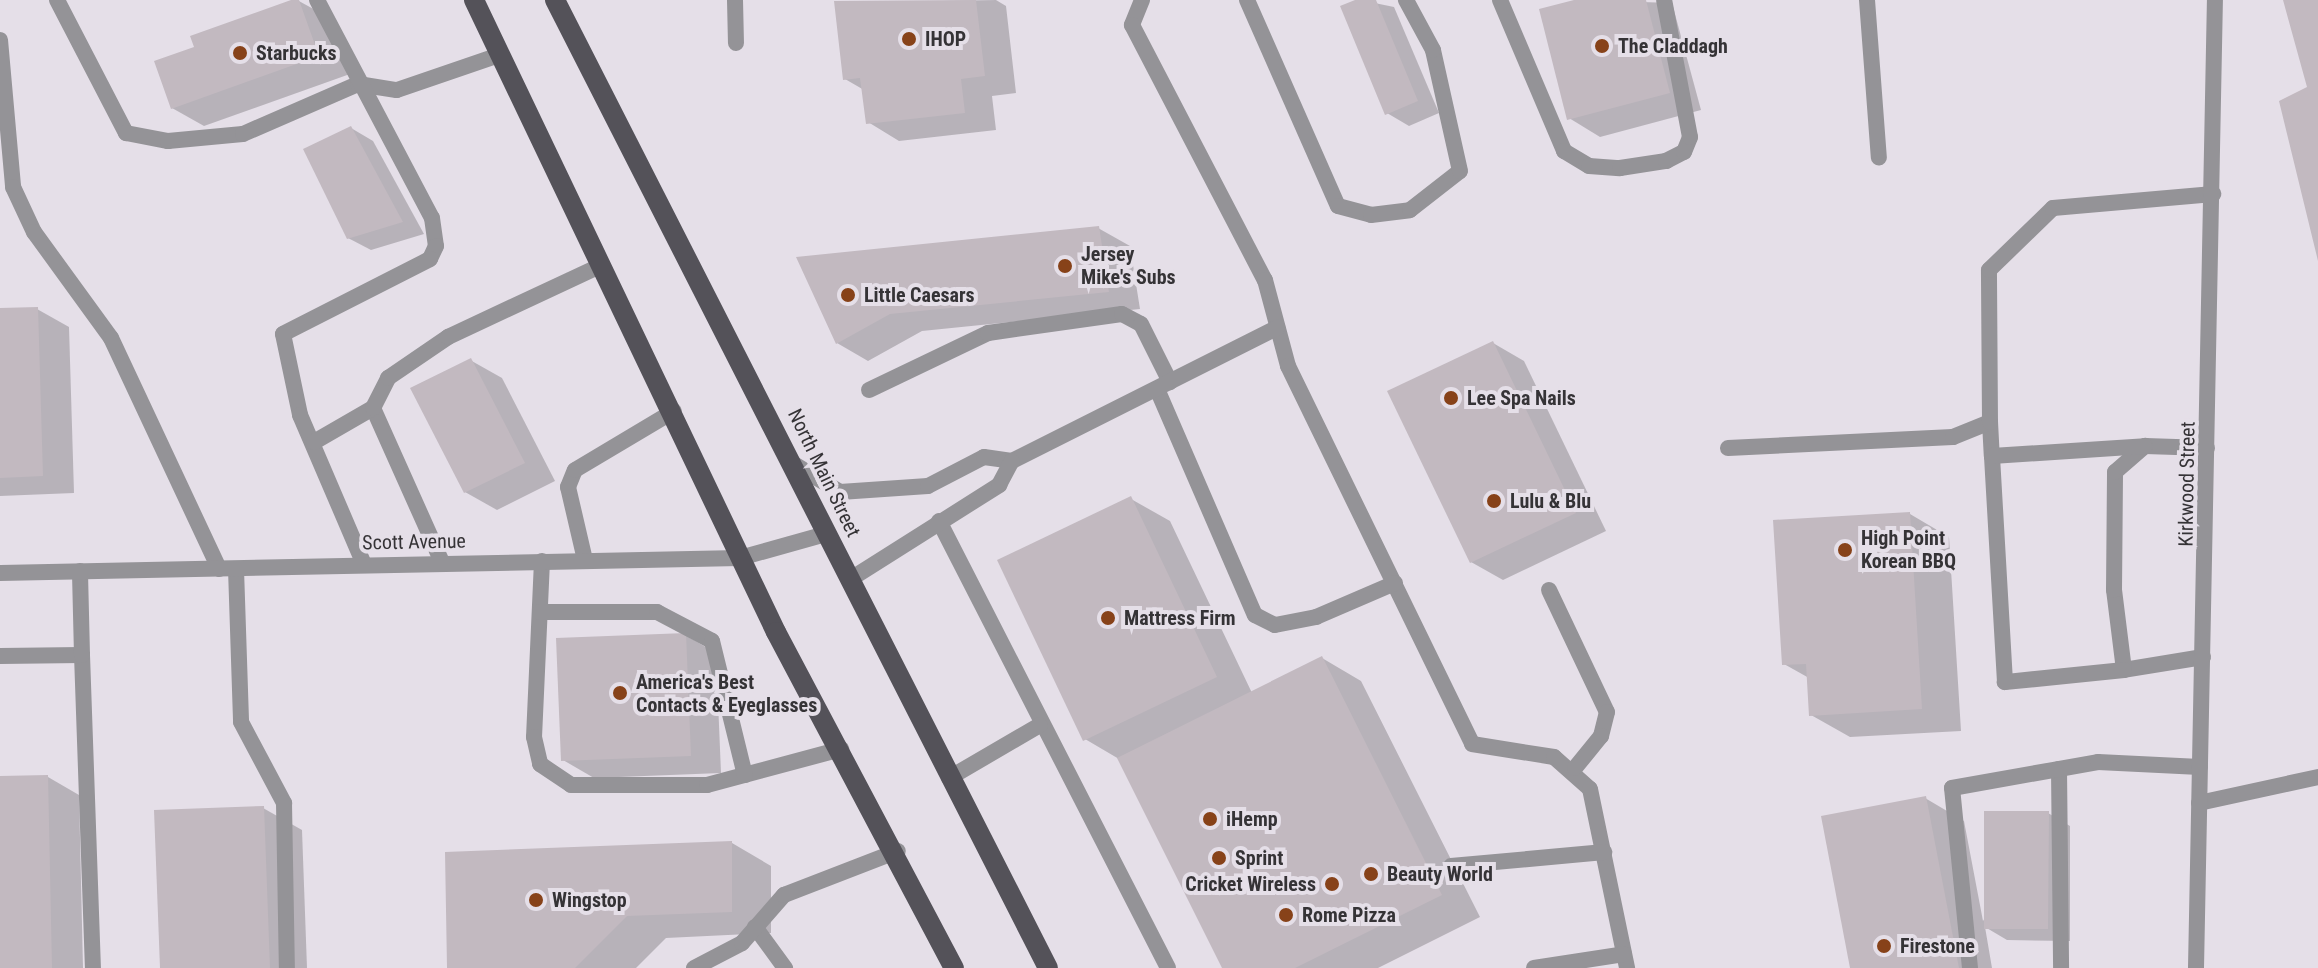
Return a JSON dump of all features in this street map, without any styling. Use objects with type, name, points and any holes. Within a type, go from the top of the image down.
[{"type":"main road","points":[[474,0],[674,411],[740,558],[898,851],[954,968]]},
{"type":"main road","name":"North Main Street","points":[[555,0],[1048,968]]},
{"type":"street","points":[[57,0],[126,133],[168,141],[243,134],[358,84],[397,90],[499,55]]},
{"type":"street","points":[[317,0],[358,84],[432,218],[436,246],[430,259],[283,334],[300,415],[363,562]]},
{"type":"street","points":[[735,0],[736,43]]},
{"type":"street","points":[[1142,0],[1132,25],[1265,280],[1288,366],[1472,744],[1554,757],[1575,768],[1590,789],[1626,961],[1534,968]]},
{"type":"street","points":[[1247,0],[1338,206],[1371,215],[1410,210],[1460,171],[1433,50],[1406,0]]},
{"type":"street","points":[[1500,0],[1564,151],[1589,166],[1620,168],[1666,161],[1684,152],[1690,137],[1664,0]]},
{"type":"street","points":[[1867,0],[1879,158]]},
{"type":"street","name":"Kirkwood Street","points":[[2196,968],[2215,0]]},
{"type":"street","points":[[0,40],[13,187],[34,232],[111,338],[228,569],[241,722],[284,803],[287,968]]},
{"type":"street","points":[[2203,657],[2124,670],[2005,682],[1990,422],[1989,270],[2053,208],[2213,194]]},
{"type":"street","points":[[314,442],[373,408],[388,378],[448,337],[602,265]]},
{"type":"street","points":[[869,390],[988,333],[1122,314],[1141,324],[1255,615],[1275,625],[1316,617],[1395,583]]},
{"type":"street","points":[[794,464],[840,492],[928,486],[984,457],[1012,461],[1277,328]]},
{"type":"street","points":[[373,408],[442,562]]},
{"type":"street","points":[[585,560],[568,487],[575,470],[674,411]]},
{"type":"street","points":[[1728,448],[1953,437],[1990,422]]},
{"type":"street","points":[[1992,456],[2145,446],[2207,448]]},
{"type":"street","points":[[2124,670],[2114,590],[2115,472],[2145,446]]},
{"type":"street","points":[[849,580],[999,485],[1012,461]]},
{"type":"street","points":[[939,521],[1040,725],[1168,968]]},
{"type":"street","name":"Scott Avenue","points":[[0,573],[228,569],[363,562],[740,558],[826,534]]},
{"type":"street","points":[[542,561],[534,737],[540,764],[571,785],[707,785],[841,749]]},
{"type":"street","points":[[80,571],[93,968]]},
{"type":"street","points":[[1549,590],[1607,712],[1601,736],[1575,768]]},
{"type":"street","points":[[540,612],[657,612],[689,622],[712,641],[745,775]]},
{"type":"street","points":[[0,656],[82,655]]},
{"type":"street","points":[[949,778],[1040,725]]},
{"type":"street","points":[[1970,968],[1952,788],[2098,762],[2200,767]]},
{"type":"street","points":[[2059,769],[2061,968]]},
{"type":"street","points":[[2199,803],[2318,777]]},
{"type":"street","points":[[694,968],[755,927],[784,895],[898,851]]},
{"type":"street","points":[[1451,866],[1604,852]]},
{"type":"street","points":[[755,927],[785,968]]},
{"type":"building","points":[[291,0],[299,0],[319,56],[171,109],[154,61],[194,47],[190,36]]},
{"type":"building","name":"IHOP","points":[[976,0],[985,76],[961,79],[965,113],[866,124],[860,78],[843,80],[834,1]]},
{"type":"building","points":[[1355,0],[1376,0],[1418,101],[1385,115],[1340,6]]},
{"type":"building","points":[[1574,0],[1646,0],[1670,93],[1567,120],[1539,9]]},
{"type":"building","points":[[2283,0],[2318,0],[2318,261],[2279,101],[2307,87]]},
{"type":"building","points":[[351,126],[403,222],[347,239],[303,149]]},
{"type":"building","points":[[1099,226],[1109,292],[890,314],[836,344],[796,257]]},
{"type":"building","points":[[38,307],[43,476],[0,478],[0,308]]},
{"type":"building","points":[[1493,341],[1576,513],[1470,563],[1387,391]]},
{"type":"building","points":[[471,358],[525,463],[464,493],[410,388]]},
{"type":"building","points":[[1131,496],[1217,677],[1083,741],[997,560]]},
{"type":"building","points":[[1910,512],[1922,709],[1809,716],[1806,664],[1782,665],[1773,520]]},
{"type":"building","points":[[686,633],[691,756],[561,761],[556,638]]},
{"type":"building","points":[[1322,656],[1442,895],[1295,968],[1222,968],[1117,758]]},
{"type":"building","points":[[48,775],[52,968],[0,968],[0,776]]},
{"type":"building","points":[[1926,796],[1959,968],[1850,968],[1821,816]]},
{"type":"building","points":[[264,806],[270,968],[160,968],[154,810]]},
{"type":"building","points":[[1984,811],[2049,811],[2048,929],[1984,929]]},
{"type":"building","points":[[732,841],[732,912],[627,916],[575,968],[447,968],[445,852]]},
{"type":"place","name":"IHOP","points":[[909,39]]},
{"type":"place","name":"The Claddagh","points":[[1602,46]]},
{"type":"place","name":"Starbucks","points":[[240,53]]},
{"type":"place","name":"Jersey Mike's Subs","points":[[1065,266]]},
{"type":"place","name":"Little Caesars","points":[[848,295]]},
{"type":"place","name":"Lee Spa Nails","points":[[1451,398]]},
{"type":"place","name":"Lulu & Blu","points":[[1494,501]]},
{"type":"place","name":"High Point Korean BBQ","points":[[1845,550]]},
{"type":"place","name":"Mattress Firm","points":[[1108,618]]},
{"type":"place","name":"America's Best Contacts & Eyeglasses","points":[[620,693]]},
{"type":"place","name":"iHemp","points":[[1210,819]]},
{"type":"place","name":"Sprint","points":[[1219,858]]},
{"type":"place","name":"Beauty World","points":[[1371,874]]},
{"type":"place","name":"Cricket Wireless","points":[[1332,884]]},
{"type":"place","name":"Wingstop","points":[[536,900]]},
{"type":"place","name":"Rome Pizza","points":[[1286,915]]},
{"type":"place","name":"Firestone","points":[[1884,946]]}]
